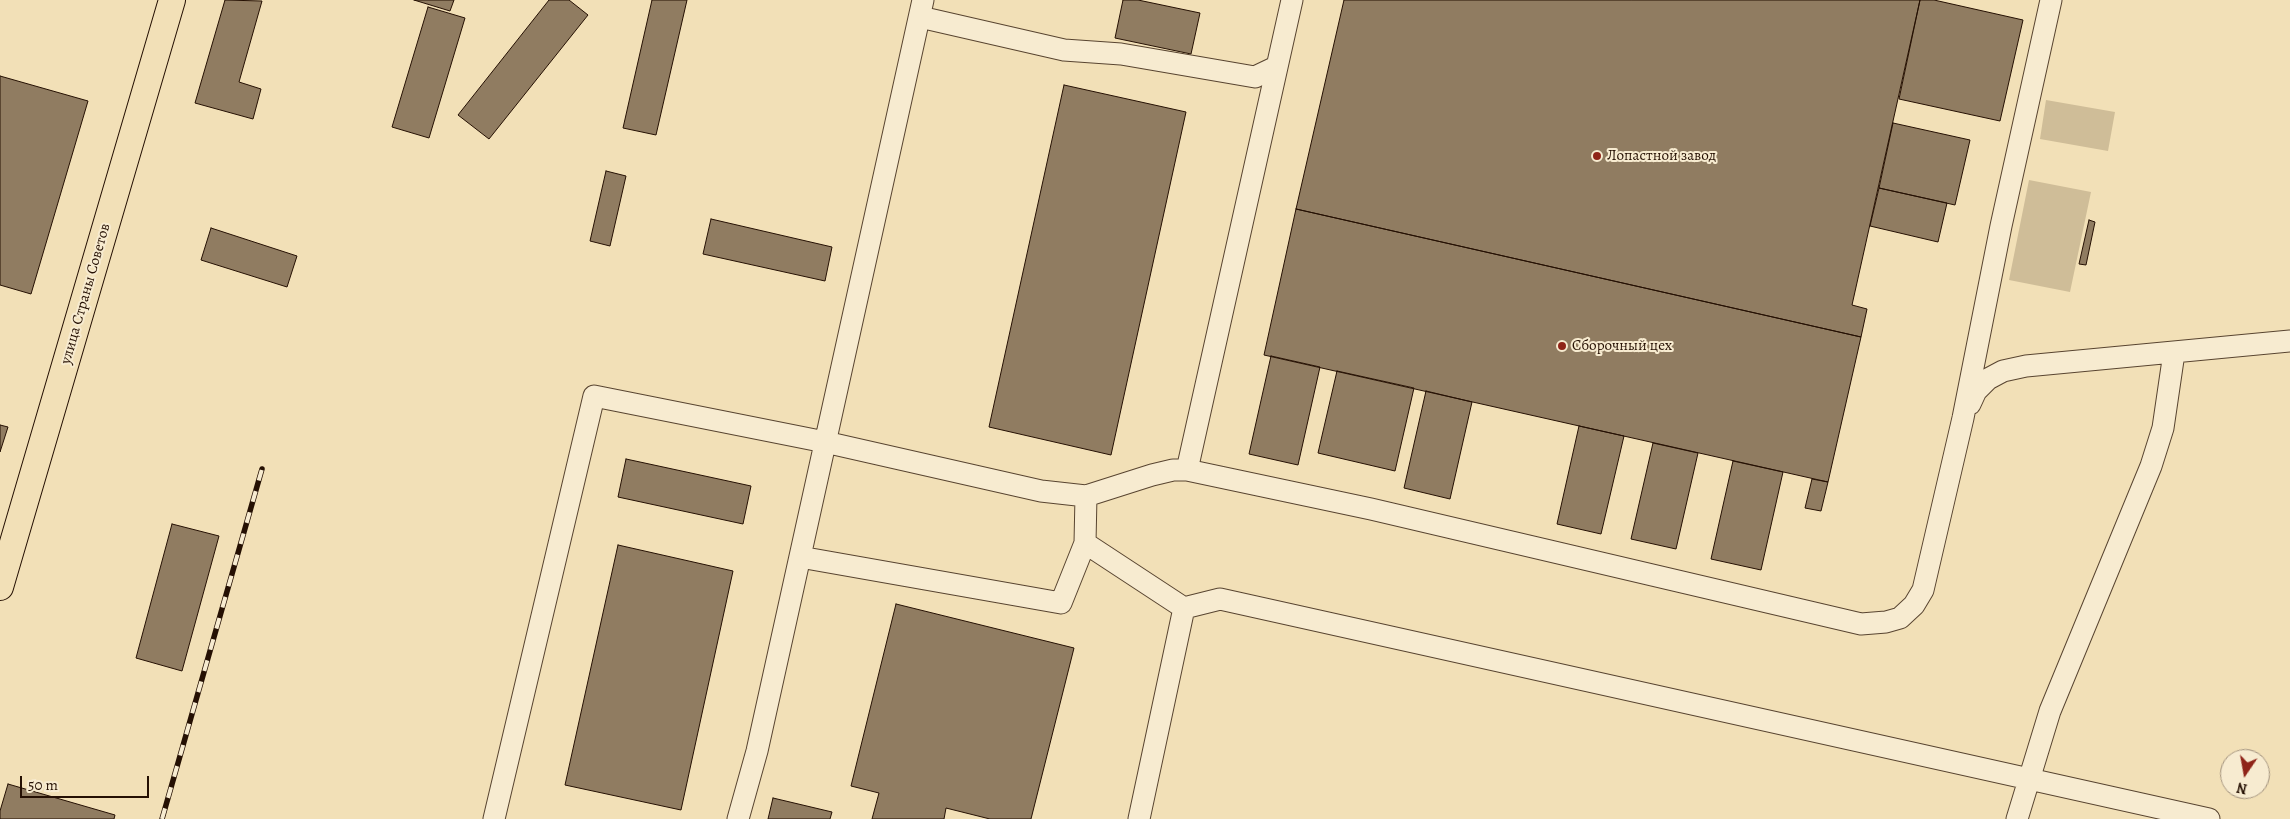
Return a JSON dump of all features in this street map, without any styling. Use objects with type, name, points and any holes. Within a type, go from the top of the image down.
[{"type":"main road","name":"улица Страны Советов","points":[[0,587],[172,0]]},
{"type":"lane","points":[[1187,470],[1292,0]]},
{"type":"lane","points":[[494,819],[594,396],[825,442],[1041,491],[1086,496],[1152,475],[1173,470],[1187,470],[1371,510],[1862,624],[1886,622],[1900,618],[1914,605],[1923,590],[1963,418],[2001,226],[2050,0]]},
{"type":"lane","points":[[738,819],[757,751],[922,8],[1064,50],[1122,54],[1255,77],[1264,82],[1271,94]]},
{"type":"lane","points":[[1255,77],[1276,67]]},
{"type":"lane","points":[[1963,418],[1976,391],[1988,379],[2003,372],[2026,366],[2290,341]]},
{"type":"lane","points":[[2017,819],[2050,711],[2151,466],[2163,428],[2174,353]]},
{"type":"lane","points":[[800,557],[1061,603],[1085,543],[1086,496]]},
{"type":"lane","points":[[1085,543],[1184,608],[1220,599],[2209,819]]},
{"type":"lane","points":[[1138,819],[1184,608]]},
{"type":"shaded area","points":[[2046,100],[2115,112],[2108,151],[2040,139]]},
{"type":"shaded area","points":[[2029,180],[2091,192],[2070,292],[2009,280]]},
{"type":"building","points":[[225,0],[262,1],[239,82],[261,89],[253,119],[195,103]]},
{"type":"building","points":[[414,0],[454,0],[450,11]]},
{"type":"building","points":[[549,0],[569,0],[588,15],[489,139],[458,115]]},
{"type":"building","points":[[652,0],[687,0],[656,135],[623,128]]},
{"type":"building","points":[[1123,0],[1138,0],[1200,13],[1191,54],[1115,38]]},
{"type":"building","name":"Лопастной завод","points":[[1344,0],[1920,0],[1852,305],[1867,309],[1861,337],[1296,209]]},
{"type":"building","points":[[1920,0],[1934,0],[2023,20],[2000,121],[1899,99]]},
{"type":"building","points":[[428,7],[465,18],[429,138],[392,127]]},
{"type":"building","points":[[0,76],[88,101],[31,294],[0,285]]},
{"type":"building","points":[[1064,85],[1186,112],[1111,455],[989,427]]},
{"type":"building","points":[[1893,123],[1970,140],[1955,205],[1879,188]]},
{"type":"building","points":[[606,171],[626,176],[610,246],[590,241]]},
{"type":"building","points":[[1879,188],[1947,203],[1938,242],[1870,226]]},
{"type":"building","name":"Сборочный цех","points":[[1296,209],[1861,337],[1828,482],[1264,355]]},
{"type":"building","points":[[711,219],[832,247],[825,281],[703,254]]},
{"type":"building","points":[[2089,220],[2095,222],[2086,265],[2079,264]]},
{"type":"building","points":[[211,228],[297,256],[287,287],[201,260]]},
{"type":"building","points":[[1271,356],[1320,367],[1298,465],[1249,454]]},
{"type":"building","points":[[1337,371],[1414,388],[1395,471],[1318,453]]},
{"type":"building","points":[[1426,391],[1472,402],[1450,499],[1404,488]]},
{"type":"building","points":[[0,425],[8,427],[0,452]]},
{"type":"building","points":[[1579,426],[1624,436],[1601,534],[1557,524]]},
{"type":"building","points":[[1653,443],[1698,453],[1676,549],[1631,539]]},
{"type":"building","points":[[626,459],[751,486],[743,524],[618,497]]},
{"type":"building","points":[[1733,461],[1783,472],[1761,570],[1711,559]]},
{"type":"building","points":[[1812,479],[1828,482],[1821,511],[1805,508]]},
{"type":"building","points":[[172,524],[219,536],[182,671],[136,658]]},
{"type":"building","points":[[618,545],[733,571],[681,810],[565,785]]},
{"type":"building","points":[[896,604],[1074,648],[1031,819],[990,819],[946,808],[944,819],[872,819],[879,793],[851,786]]},
{"type":"building","points":[[8,784],[115,815],[114,819],[0,819],[0,811]]},
{"type":"building","points":[[773,798],[832,812],[830,819],[768,819]]},
{"type":"railway","points":[[162,819],[262,469]]},
{"type":"place","name":"Лопастной завод","points":[[1597,156]]},
{"type":"place","name":"Сборочный цех","points":[[1562,346]]}]
